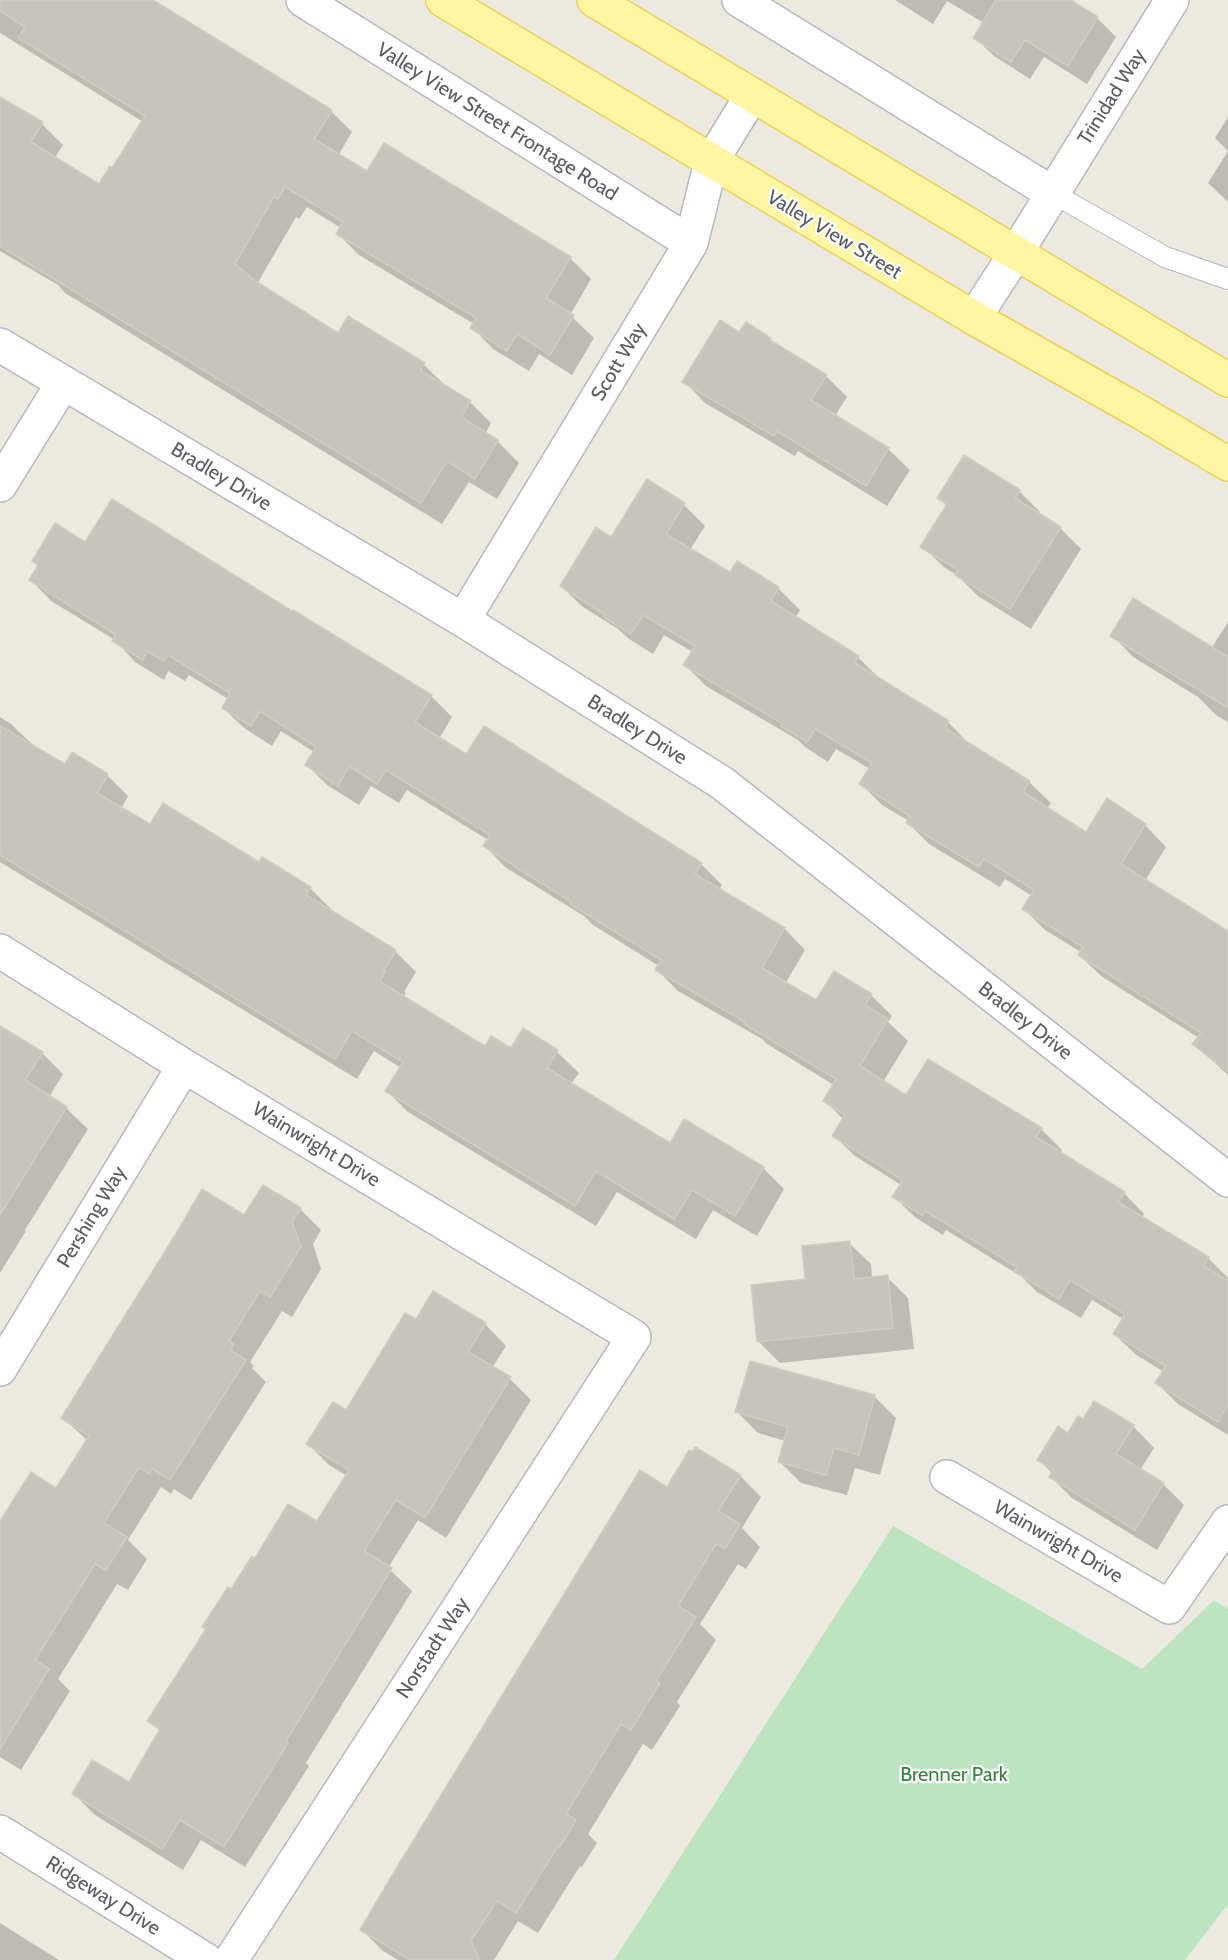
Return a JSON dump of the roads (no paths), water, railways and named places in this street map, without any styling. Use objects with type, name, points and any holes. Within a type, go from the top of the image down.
[{"type":"main road","name":"Valley View Street","points":[[443,0],[974,318],[1228,464]]},
{"type":"main road","points":[[594,0],[1228,380]]},
{"type":"street","name":"Valley View Street Frontage Road","points":[[303,0],[691,243]]},
{"type":"street","points":[[739,0],[1052,193]]},
{"type":"street","name":"Trinidad Way","points":[[974,318],[1172,0]]},
{"type":"street","name":"Scott Way","points":[[463,620],[691,243],[711,162],[752,95]]},
{"type":"street","name":"Bradley Drive","points":[[0,345],[463,620],[722,783],[1228,1180]]},
{"type":"street","points":[[0,485],[63,383]]},
{"type":"street","name":"Wainwright Drive","points":[[0,951],[184,1066],[634,1337]]},
{"type":"street","name":"Pershing Way","points":[[0,1369],[184,1066]]},
{"type":"street","name":"Norstadt Way","points":[[231,1960],[634,1337]]},
{"type":"street","name":"Wainwright Drive","points":[[947,1477],[1169,1607],[1228,1522]]},
{"type":"street","name":"Ridgeway Drive","points":[[0,1832],[207,1960]]},
{"type":"lane","points":[[1052,193],[1165,257],[1228,279]]},
{"type":"park label","name":"Brenner Park","points":[[954,1775]]}]
